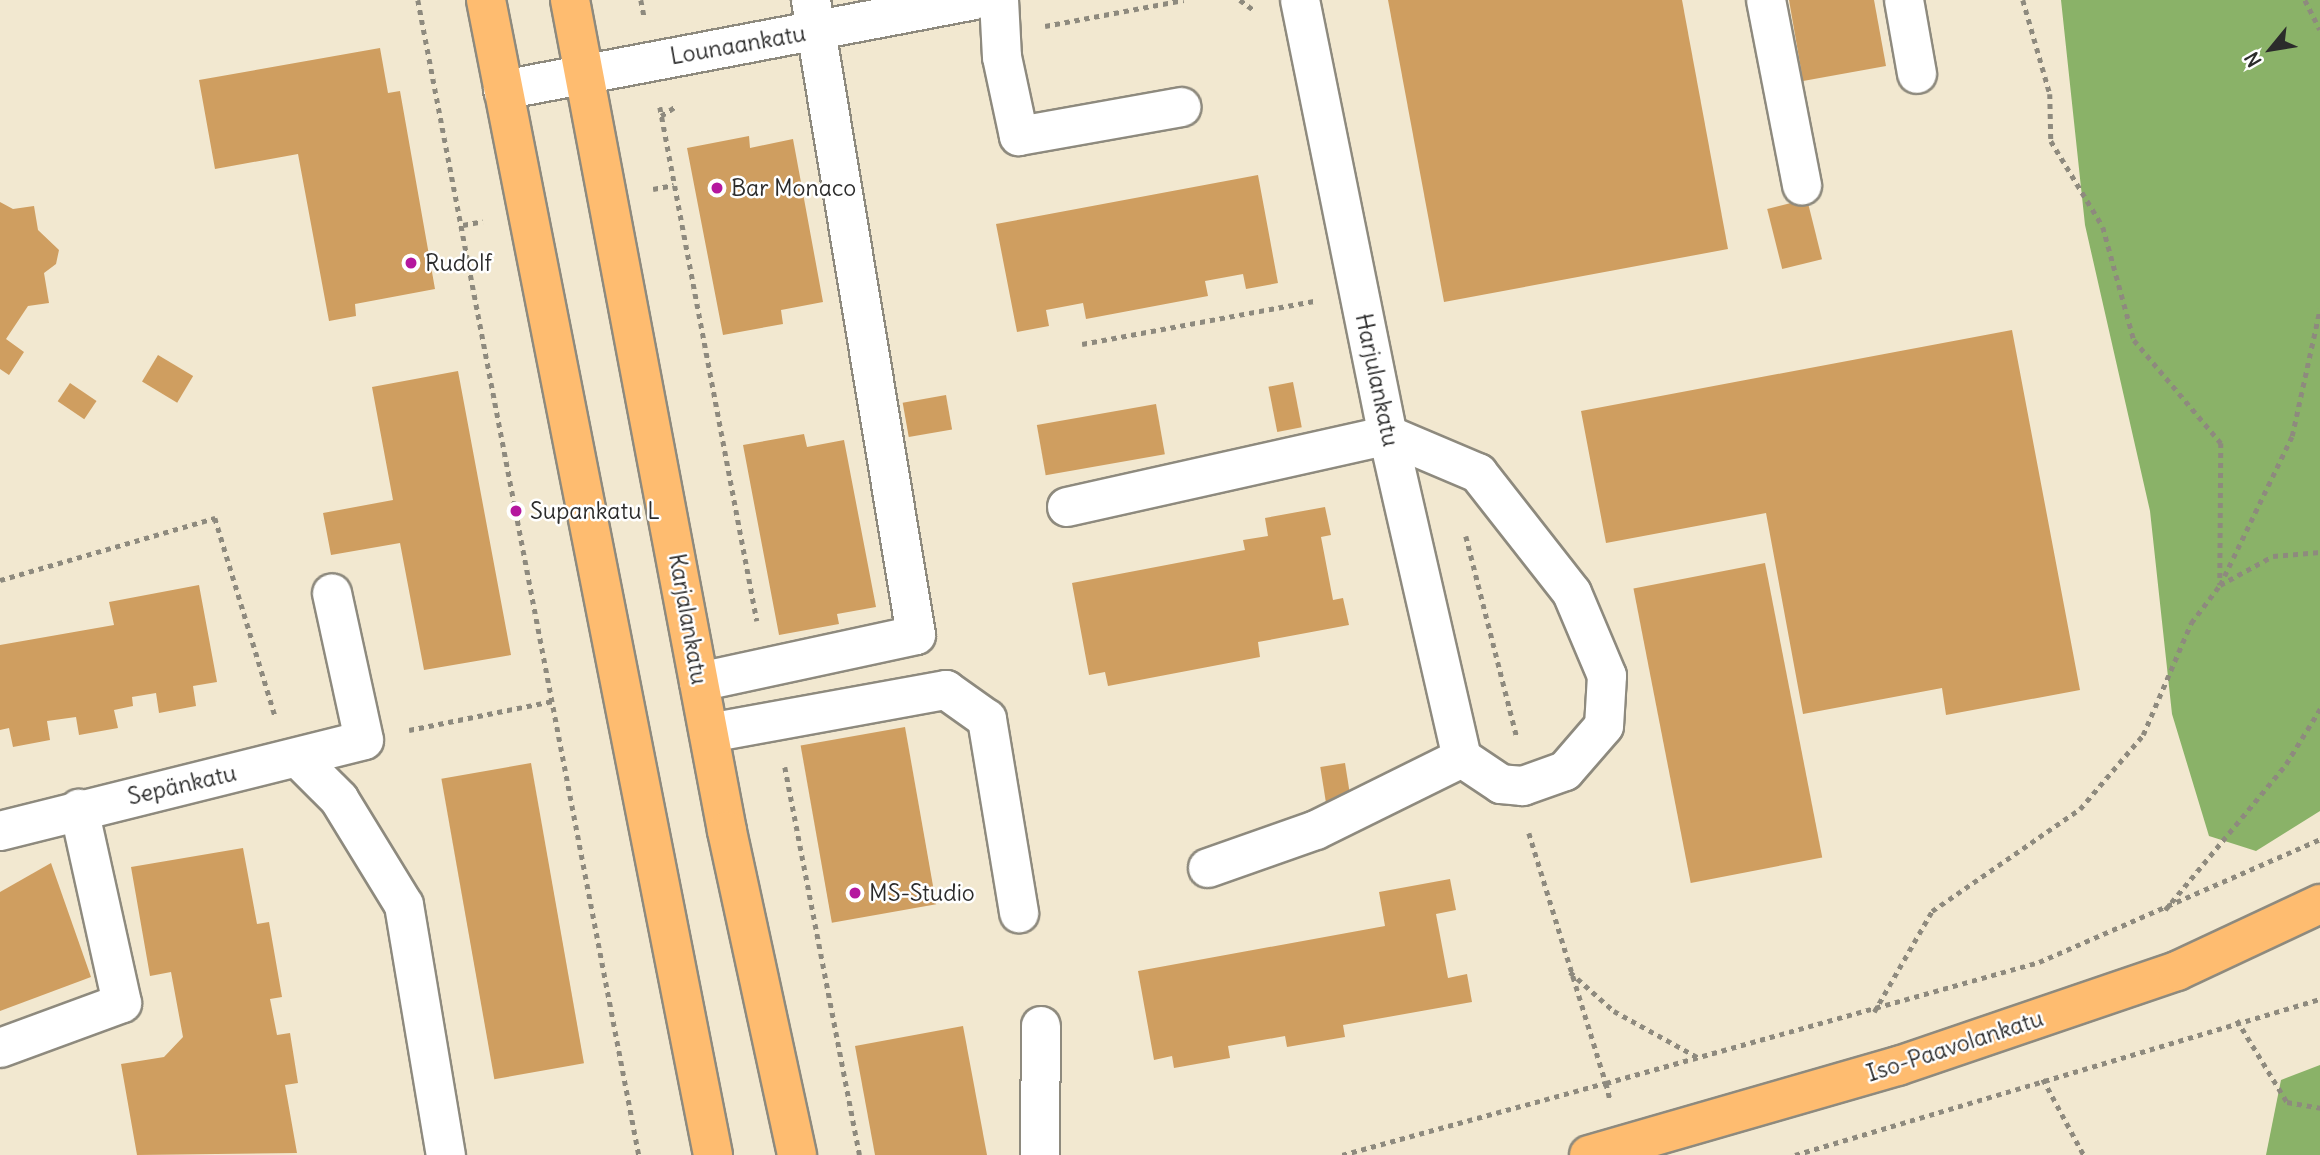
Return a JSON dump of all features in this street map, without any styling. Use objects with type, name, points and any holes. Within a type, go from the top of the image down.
[{"type":"main road","points":[[486,0],[713,1155]]},
{"type":"main road","name":"Karjalankatu","points":[[570,0],[587,73],[709,733],[797,1155]]},
{"type":"main road","name":"Iso-Paavolankatu","points":[[1590,1155],[1898,1066],[2164,975],[2317,904]]},
{"type":"street","name":"Lounaankatu","points":[[503,90],[650,61],[814,15],[973,0]]},
{"type":"street","points":[[999,0],[1002,57],[1019,136],[1181,107]]},
{"type":"street","name":"Harjulankatu","points":[[1300,0],[1388,435],[1462,758]]},
{"type":"street","points":[[1766,0],[1802,186]]},
{"type":"street","points":[[1904,0],[1917,74]]},
{"type":"street","points":[[699,682],[916,635],[814,15]]},
{"type":"street","points":[[1068,507],[1388,435],[1444,455],[1478,473],[1572,593],[1607,676],[1604,726],[1565,771],[1523,786],[1479,775],[1462,758],[1317,830],[1208,868]]},
{"type":"street","points":[[332,593],[364,740]]},
{"type":"street","points":[[709,733],[946,690],[987,719],[1019,913]]},
{"type":"street","name":"Sepänkatu","points":[[0,831],[79,809],[299,759],[364,740]]},
{"type":"street","points":[[299,759],[339,799],[404,905],[446,1155]]},
{"type":"street","points":[[0,1048],[122,1003],[79,809]]},
{"type":"street","points":[[1040,1155],[1041,1026]]},
{"type":"path","points":[[418,0],[639,1155]]},
{"type":"path","points":[[641,0],[650,61],[766,667]]},
{"type":"path","points":[[1240,0],[1254,9]]},
{"type":"path","points":[[2023,0],[2050,94],[2051,141],[2103,227],[2134,340],[2221,443],[2220,585]]},
{"type":"path","points":[[2305,0],[2320,29]]},
{"type":"path","points":[[1082,344],[1325,299]]},
{"type":"path","points":[[1874,1013],[1932,911],[2080,810],[2143,736],[2191,623],[2220,585],[2292,436],[2320,309]]},
{"type":"path","points":[[1444,455],[1516,731],[1527,824],[1569,971],[1606,1083]]},
{"type":"path","points":[[0,580],[215,518],[276,720],[299,759]]},
{"type":"path","points":[[2220,585],[2273,556],[2320,552]]},
{"type":"path","points":[[364,740],[553,701]]},
{"type":"path","points":[[2163,913],[2286,764],[2320,709]]},
{"type":"path","points":[[776,720],[860,1155]]},
{"type":"path","points":[[1342,1155],[1874,1013],[2039,962],[2163,913],[2320,839]]},
{"type":"path","points":[[1569,971],[1614,1011],[1699,1058]]},
{"type":"path","points":[[1796,1155],[2237,1020],[2320,999]]},
{"type":"path","points":[[2237,1020],[2287,1102],[2320,1108]]},
{"type":"path","points":[[2043,1078],[2084,1155]]},
{"type":"green space","points":[[2061,0],[2320,0],[2320,811],[2256,851],[2209,836],[2172,714],[2150,511],[2085,225]]},
{"type":"green space","points":[[2320,1065],[2320,1155],[2266,1155],[2281,1080]]},
{"type":"building","points":[[1388,0],[1682,0],[1728,249],[1444,302]]},
{"type":"building","points":[[1789,0],[1874,0],[1886,66],[1803,81]]},
{"type":"building","points":[[380,48],[388,93],[400,91],[435,289],[355,304],[356,316],[329,321],[298,154],[215,169],[199,80]]},
{"type":"building","points":[[749,136],[750,148],[793,139],[823,302],[781,310],[783,324],[723,335],[687,148]]},
{"type":"building","points":[[1258,175],[1278,283],[1246,289],[1243,274],[1205,281],[1208,296],[1086,319],[1083,303],[1046,310],[1049,326],[1017,332],[996,224]]},
{"type":"building","points":[[1807,199],[1822,259],[1782,269],[1767,209]]},
{"type":"building","points":[[0,202],[13,209],[34,206],[38,230],[59,250],[56,264],[44,273],[49,303],[28,306],[6,339],[24,352],[9,375],[0,369]]},
{"type":"building","points":[[2012,330],[2080,690],[1946,715],[1942,688],[1803,714],[1766,513],[1606,543],[1581,411]]},
{"type":"building","points":[[158,355],[193,376],[177,403],[142,382]]},
{"type":"building","points":[[458,371],[511,655],[424,670],[400,543],[331,555],[323,513],[393,500],[372,387]]},
{"type":"building","points":[[1293,382],[1302,427],[1277,432],[1268,387]]},
{"type":"building","points":[[70,383],[97,401],[84,419],[58,401]]},
{"type":"building","points":[[946,395],[952,429],[909,437],[903,403]]},
{"type":"building","points":[[1156,404],[1165,454],[1046,475],[1037,425]]},
{"type":"building","points":[[804,434],[807,447],[844,440],[876,607],[837,614],[839,624],[779,635],[743,445]]},
{"type":"building","points":[[1325,507],[1331,535],[1321,537],[1333,600],[1343,598],[1349,625],[1258,642],[1260,657],[1108,686],[1105,672],[1089,675],[1072,583],[1245,550],[1243,540],[1268,536],[1265,518]]},
{"type":"building","points":[[1765,563],[1822,857],[1691,883],[1633,589]]},
{"type":"building","points":[[199,585],[217,682],[193,686],[196,706],[159,713],[156,693],[132,697],[133,706],[114,710],[118,728],[79,735],[76,717],[47,721],[50,740],[13,747],[9,728],[0,730],[0,645],[114,625],[109,602]]},
{"type":"building","points":[[905,727],[936,904],[832,923],[801,745]]},
{"type":"building","points":[[531,763],[584,1063],[494,1079],[441,779]]},
{"type":"building","points":[[1345,763],[1351,800],[1326,803],[1320,767]]},
{"type":"building","points":[[243,848],[257,924],[269,922],[282,997],[270,999],[277,1035],[290,1033],[298,1083],[285,1085],[297,1153],[137,1155],[121,1064],[164,1057],[183,1037],[171,972],[150,976],[131,867]]},
{"type":"building","points":[[51,863],[91,977],[0,1011],[0,892]]},
{"type":"building","points":[[1450,879],[1456,910],[1436,914],[1448,978],[1467,974],[1472,1002],[1343,1025],[1345,1037],[1287,1047],[1285,1036],[1228,1046],[1230,1058],[1174,1068],[1172,1056],[1154,1060],[1138,971],[1385,926],[1379,892]]},
{"type":"building","points":[[963,1026],[987,1155],[875,1155],[855,1046]]},
{"type":"place","name":"Bar Monaco","points":[[717,188]]},
{"type":"place","name":"Rudolf","points":[[411,263]]},
{"type":"place","name":"Supankatu L","points":[[516,511]]},
{"type":"place","name":"MS-Studio","points":[[855,893]]}]
